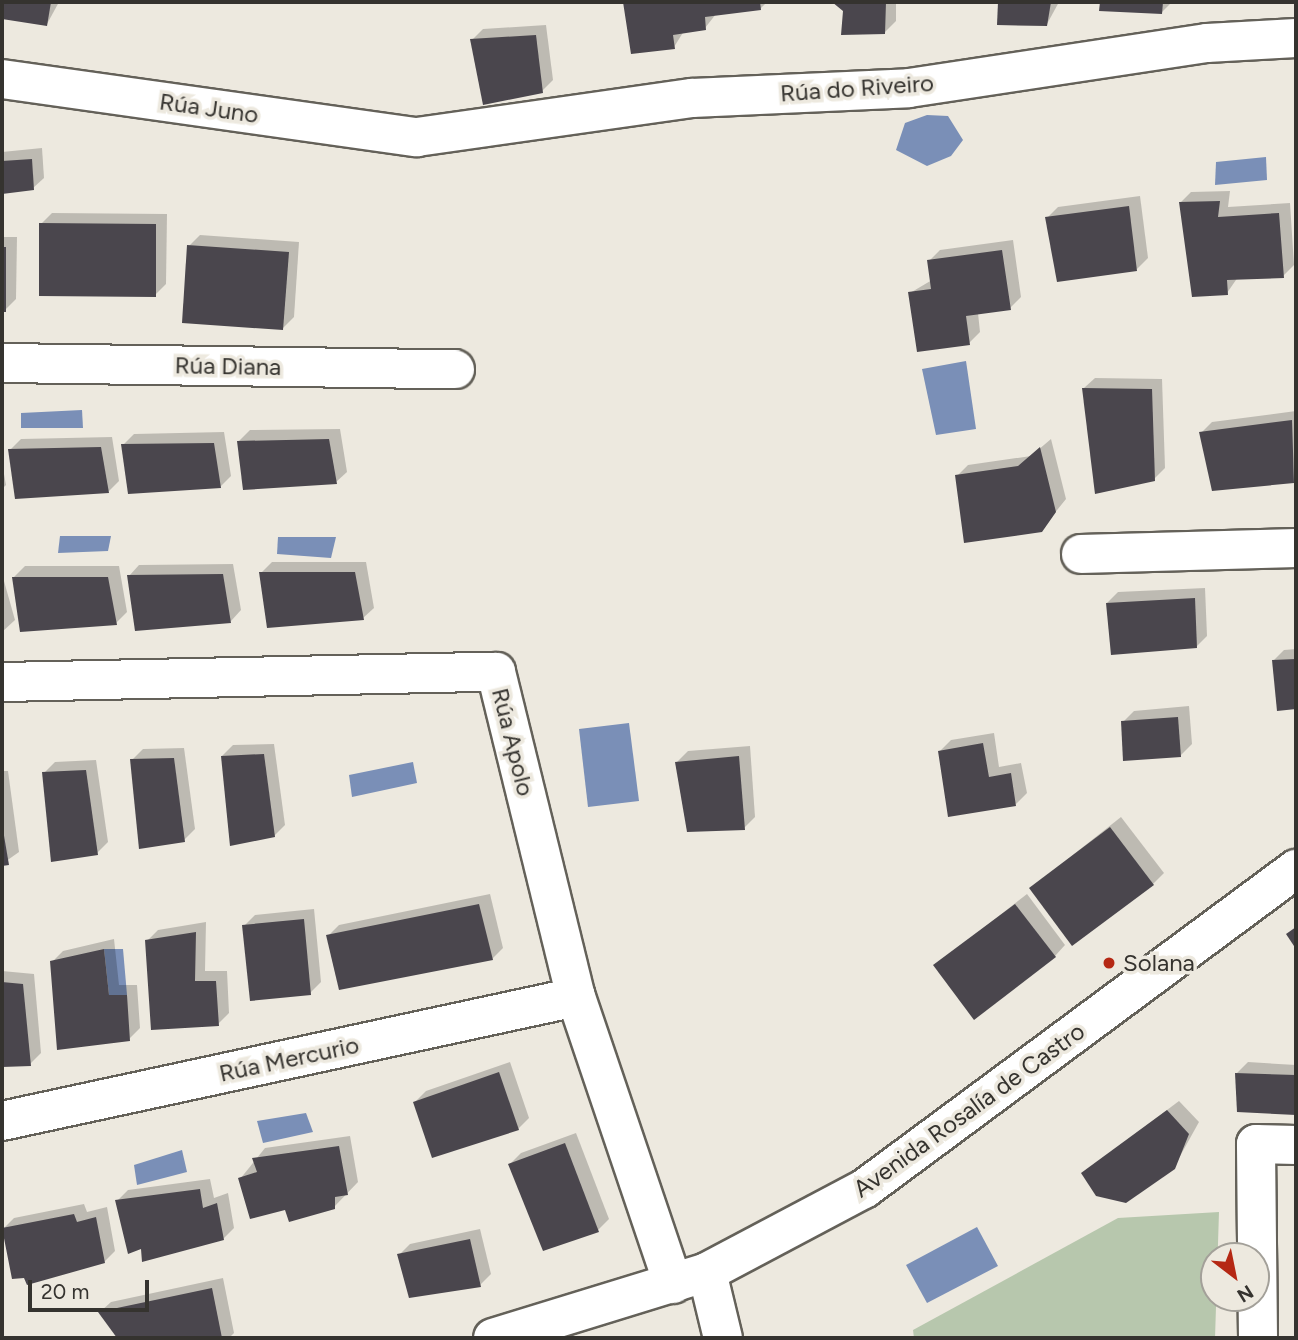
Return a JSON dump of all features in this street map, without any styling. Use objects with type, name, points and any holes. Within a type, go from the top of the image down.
[{"type":"street","name":"Rúa do Riveiro","points":[[417,137],[692,98],[909,88],[1207,43],[1296,38]]},
{"type":"street","name":"Rúa Juno","points":[[2,79],[417,137]]},
{"type":"street","name":"Rúa Diana","points":[[2,363],[455,369]]},
{"type":"street","points":[[1081,554],[1296,548]]},
{"type":"street","name":"Rúa Apolo","points":[[2,682],[496,672],[576,997],[690,1278],[723,1338]]},
{"type":"street","name":"Avenida Rosalía de Castro","points":[[493,1338],[690,1278],[864,1189],[1296,869]]},
{"type":"street","name":"Rúa Mercurio","points":[[2,1121],[576,997]]},
{"type":"street","points":[[1258,1338],[1256,1144],[1296,1145]]},
{"type":"green space","points":[[1219,1212],[1218,1242],[1200,1242],[1200,1312],[1216,1312],[1215,1338],[914,1338],[913,1330],[1118,1218]]},
{"type":"water","points":[[927,115],[948,116],[963,140],[951,156],[927,166],[896,150],[905,123]]},
{"type":"water","points":[[1266,157],[1267,180],[1215,185],[1216,162]]},
{"type":"water","points":[[966,361],[976,429],[936,435],[922,369]]},
{"type":"water","points":[[82,410],[83,428],[21,428],[21,413]]},
{"type":"water","points":[[60,536],[111,536],[108,551],[58,553]]},
{"type":"water","points":[[278,537],[336,537],[331,558],[277,554]]},
{"type":"water","points":[[629,723],[639,801],[588,807],[579,729]]},
{"type":"water","points":[[413,762],[417,783],[352,797],[349,775]]},
{"type":"water","points":[[104,949],[123,949],[127,995],[109,995]]},
{"type":"water","points":[[306,1113],[313,1132],[263,1143],[257,1121]]},
{"type":"water","points":[[182,1150],[187,1172],[137,1185],[134,1165]]},
{"type":"water","points":[[977,1227],[998,1266],[927,1303],[906,1265]]},
{"type":"building","points":[[2,2],[51,2],[47,26],[2,19]]},
{"type":"building","points":[[623,2],[760,2],[761,10],[705,17],[706,30],[673,35],[675,49],[631,54]]},
{"type":"building","points":[[832,2],[886,2],[885,34],[841,35],[843,11]]},
{"type":"building","points":[[998,2],[1051,2],[1047,26],[997,25]]},
{"type":"building","points":[[1100,2],[1163,2],[1162,14],[1099,11]]},
{"type":"building","points":[[536,35],[543,93],[483,105],[470,39]]},
{"type":"building","points":[[32,159],[34,190],[2,194],[2,161]]},
{"type":"building","points":[[1220,201],[1218,217],[1279,213],[1284,278],[1227,280],[1228,295],[1192,297],[1179,202]]},
{"type":"building","points":[[1129,206],[1137,271],[1057,282],[1045,217]]},
{"type":"building","points":[[39,223],[156,224],[156,297],[39,296]]},
{"type":"building","points":[[187,245],[289,252],[283,330],[182,323]]},
{"type":"building","points":[[2,247],[6,247],[6,312],[2,312]]},
{"type":"building","points":[[1002,250],[1011,310],[966,316],[970,345],[917,352],[908,292],[931,289],[927,260]]},
{"type":"building","points":[[1082,388],[1152,389],[1155,481],[1095,494]]},
{"type":"building","points":[[1292,420],[1294,483],[1212,491],[1199,432]]},
{"type":"building","points":[[329,439],[337,484],[243,490],[237,441]]},
{"type":"building","points":[[214,443],[221,488],[128,494],[121,444]]},
{"type":"building","points":[[101,447],[109,493],[15,499],[8,449]]},
{"type":"building","points":[[1040,447],[1056,512],[1042,532],[964,543],[955,475],[1018,466]]},
{"type":"building","points":[[259,572],[355,572],[364,620],[267,628]]},
{"type":"building","points":[[223,574],[231,623],[135,631],[127,575]]},
{"type":"building","points":[[12,577],[108,577],[117,625],[20,632]]},
{"type":"building","points":[[1195,598],[1197,648],[1111,655],[1106,603]]},
{"type":"building","points":[[1296,659],[1296,709],[1277,711],[1272,660]]},
{"type":"building","points":[[1178,717],[1181,757],[1123,761],[1121,721]]},
{"type":"building","points":[[983,743],[989,777],[1011,773],[1016,806],[948,817],[938,751]]},
{"type":"building","points":[[264,754],[275,837],[230,846],[221,756]]},
{"type":"building","points":[[739,756],[745,830],[687,832],[675,762]]},
{"type":"building","points":[[174,758],[185,842],[139,849],[130,759]]},
{"type":"building","points":[[86,770],[98,855],[51,862],[42,772]]},
{"type":"building","points":[[2,824],[9,865],[2,866]]},
{"type":"building","points":[[1110,827],[1154,885],[1072,946],[1029,888]]},
{"type":"building","points":[[479,904],[493,960],[339,990],[326,935]]},
{"type":"building","points":[[1015,904],[1056,957],[974,1020],[933,965]]},
{"type":"building","points":[[304,919],[311,995],[250,1001],[242,925]]},
{"type":"building","points":[[1296,927],[1296,949],[1286,934]]},
{"type":"building","points":[[196,932],[195,981],[216,981],[219,1026],[151,1030],[145,940]]},
{"type":"building","points":[[104,949],[109,995],[127,995],[130,1041],[57,1050],[50,961]]},
{"type":"building","points":[[2,982],[23,984],[31,1066],[2,1067]]},
{"type":"building","points":[[499,1072],[519,1130],[432,1158],[413,1102]]},
{"type":"building","points":[[1235,1073],[1296,1075],[1296,1115],[1237,1112]]},
{"type":"building","points":[[1167,1110],[1189,1134],[1175,1169],[1126,1203],[1096,1196],[1081,1173]]},
{"type":"building","points":[[565,1143],[599,1232],[543,1251],[508,1164]]},
{"type":"building","points":[[339,1146],[348,1195],[335,1197],[335,1209],[289,1222],[285,1210],[250,1219],[238,1178],[257,1172],[252,1158]]},
{"type":"building","points":[[200,1189],[203,1208],[217,1203],[224,1240],[142,1262],[141,1249],[128,1254],[115,1200]]},
{"type":"building","points":[[74,1214],[77,1222],[96,1217],[105,1263],[27,1285],[24,1278],[12,1279],[2,1228]]},
{"type":"building","points":[[470,1239],[481,1287],[409,1298],[397,1254]]},
{"type":"building","points":[[212,1288],[222,1338],[117,1338],[98,1312]]},
{"type":"place","name":"Solana","points":[[1109,963]]}]
